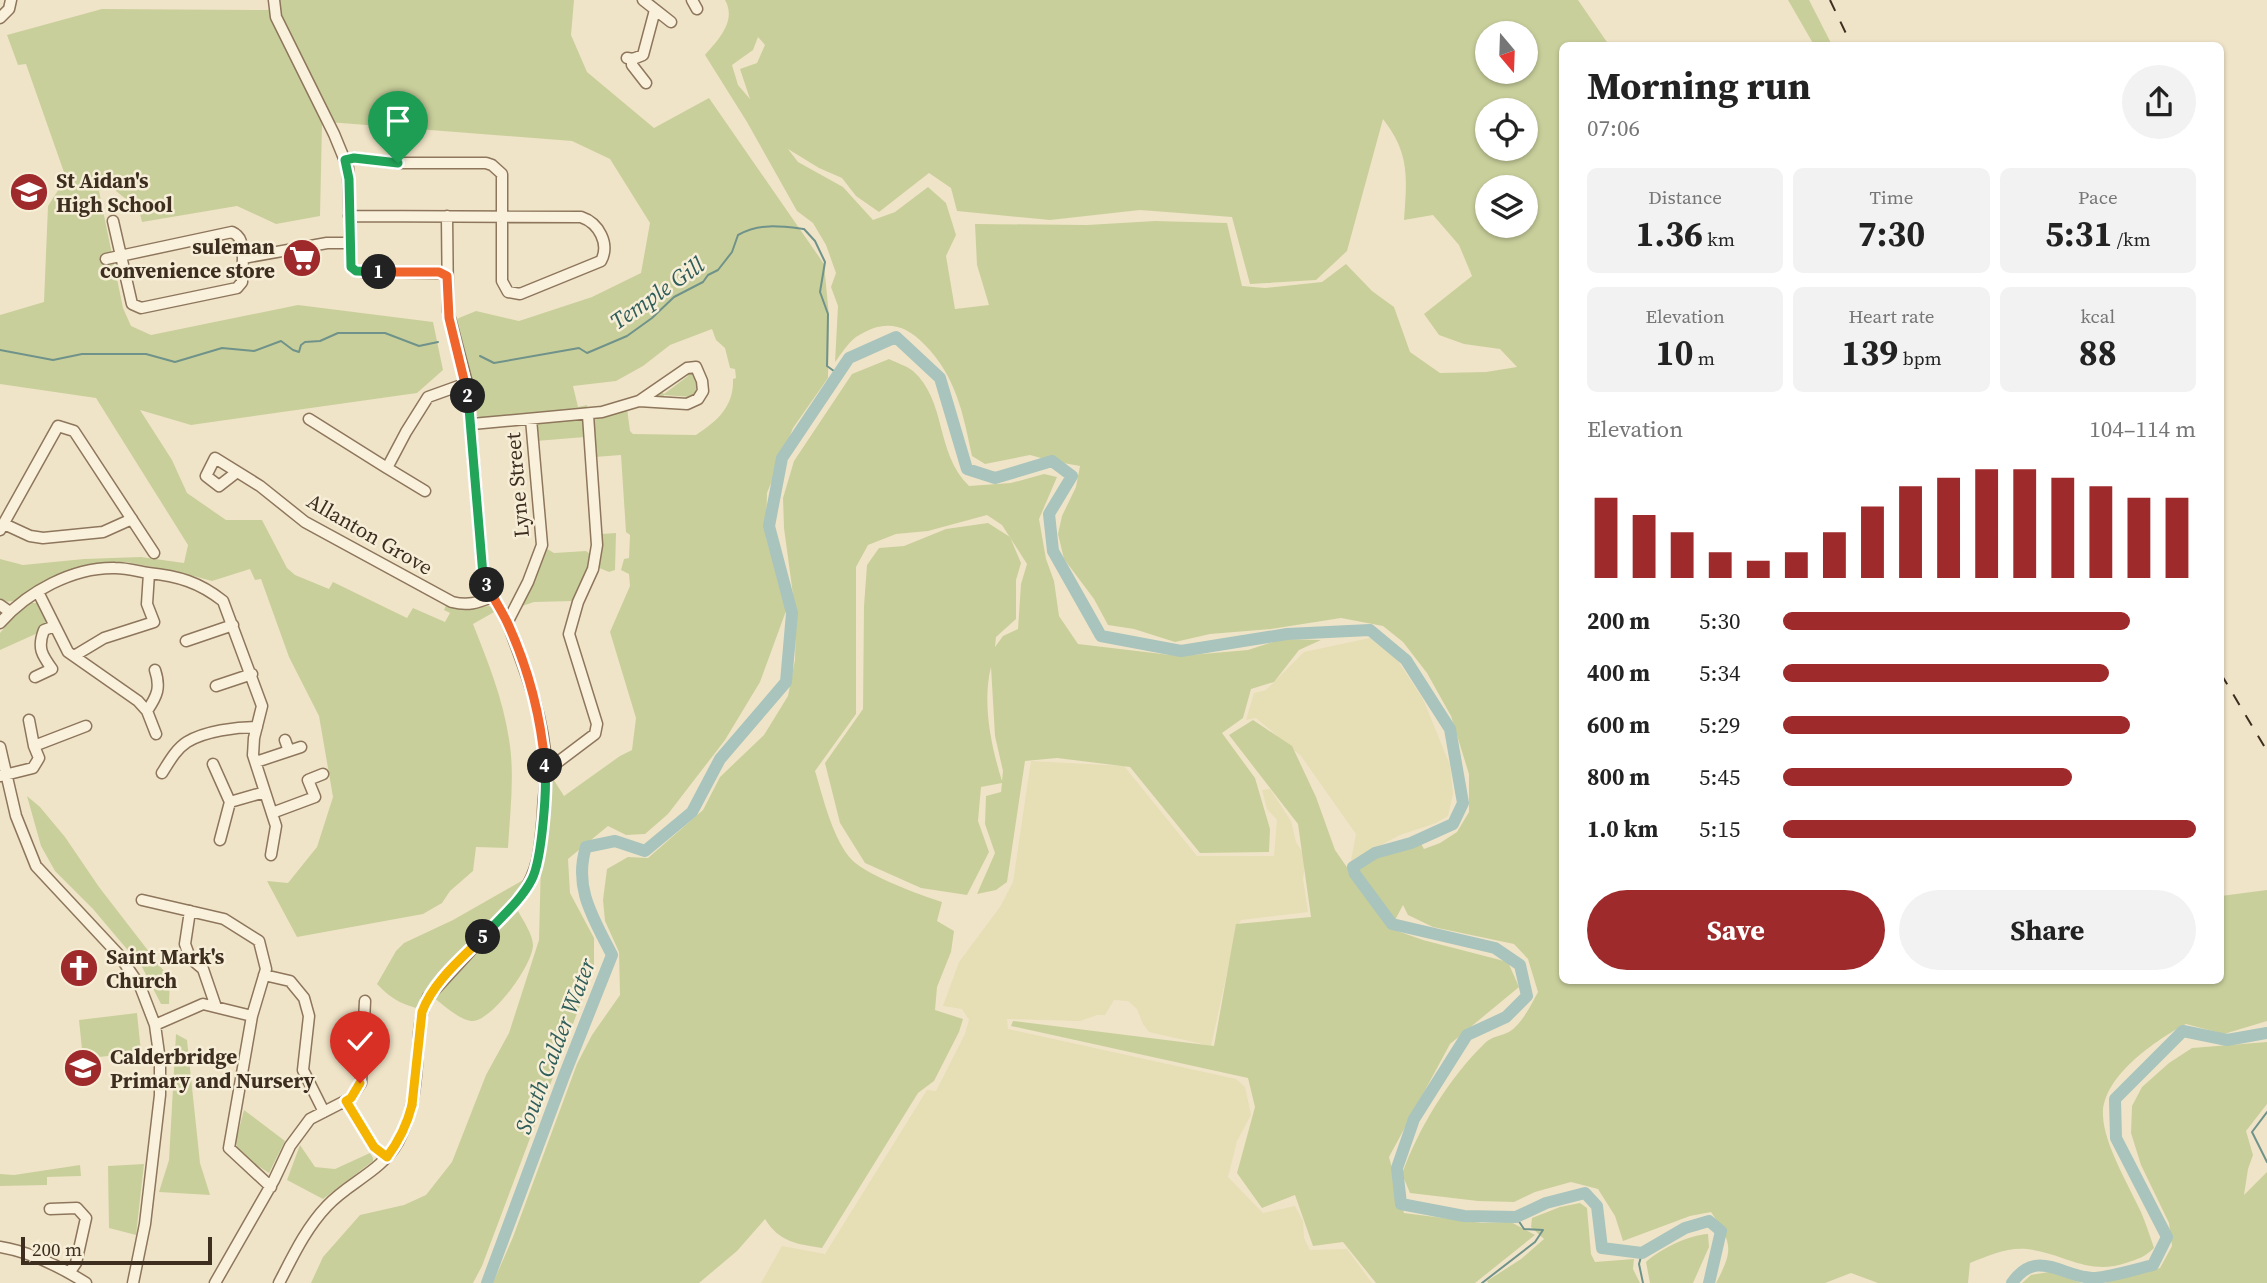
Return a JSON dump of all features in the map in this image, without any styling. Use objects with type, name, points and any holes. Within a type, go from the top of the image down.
[{"type":"street","points":[[0,18],[9,9],[11,0]]},
{"type":"street","points":[[274,0],[276,17],[345,160],[349,179],[351,267],[356,271],[439,272],[447,276]]},
{"type":"street","points":[[643,0],[671,22]]},
{"type":"street","points":[[646,83],[630,58],[639,57],[646,50],[655,10]]},
{"type":"street","points":[[345,160],[354,158],[398,163],[492,164],[502,174],[502,215],[502,281],[508,292],[520,293],[601,261],[605,254],[603,238],[587,219],[502,215],[349,216]]},
{"type":"street","points":[[279,1283],[305,1235],[327,1205],[371,1172],[396,1144],[408,1120],[414,1097],[422,1012],[428,997],[522,895],[532,879],[539,859],[546,771],[536,708],[526,672],[507,623],[483,575],[467,383],[449,318],[447,216]]},
{"type":"street","points":[[106,259],[120,257],[232,232],[241,241],[242,282],[237,288],[141,308],[132,304],[120,257],[113,221]]},
{"type":"street","points":[[243,258],[327,243],[349,243]]},
{"type":"street","points":[[472,424],[588,415],[639,401],[687,404],[693,402],[703,390],[699,371],[696,367],[687,368],[639,401]]},
{"type":"street","points":[[387,468],[405,432],[428,397],[467,383]]},
{"type":"street","points":[[546,771],[595,734],[597,724],[569,634],[578,602],[593,569],[597,545],[588,415]]},
{"type":"street","points":[[309,419],[425,491]]},
{"type":"street","name":"Lyne Street","points":[[507,623],[528,582],[542,545],[531,419]]},
{"type":"street","points":[[132,519],[103,532],[43,538],[2,527],[52,432],[58,426],[66,427],[74,431],[132,519],[154,553]]},
{"type":"street","name":"Allanton Grove","points":[[237,472],[260,486],[304,522],[452,602],[474,604],[492,597]]},
{"type":"street","points":[[0,623],[29,596],[78,574],[114,568],[180,577],[223,601],[262,706],[253,755],[276,826],[271,855]]},
{"type":"street","points":[[74,656],[104,638],[154,622],[147,604],[149,573]]},
{"type":"street","points":[[38,592],[68,652],[138,701],[147,712],[156,734]]},
{"type":"street","points":[[0,605],[10,612]]},
{"type":"street","points":[[186,641],[233,625]]},
{"type":"street","points":[[35,677],[52,670],[40,652],[40,641],[44,630],[55,626]]},
{"type":"street","points":[[147,712],[158,693],[159,682],[155,670]]},
{"type":"street","points":[[216,686],[252,674]]},
{"type":"street","points":[[3,775],[33,768],[40,758],[34,746],[29,720]]},
{"type":"street","points":[[34,746],[86,726]]},
{"type":"street","points":[[162,773],[176,752],[187,742],[233,727],[257,727]]},
{"type":"street","points":[[285,740],[289,751]]},
{"type":"street","points":[[256,762],[301,747]]},
{"type":"street","points":[[0,751],[3,775],[36,866],[119,955],[140,986],[155,1025],[160,1060],[160,1095],[145,1224],[134,1283]]},
{"type":"street","points":[[213,764],[230,802],[220,840]]},
{"type":"street","points":[[272,813],[315,797],[308,780],[323,774]]},
{"type":"street","points":[[230,802],[265,792]]},
{"type":"street","points":[[142,900],[224,919],[259,941],[265,969],[252,1016],[229,1148],[271,1187]]},
{"type":"street","points":[[190,911],[185,944],[190,958],[203,969],[216,1007]]},
{"type":"street","points":[[264,975],[290,981],[304,998],[309,1016],[303,1070],[324,1112]]},
{"type":"street","points":[[215,1283],[271,1187],[292,1144],[310,1119],[351,1098],[360,1083],[365,1001]]},
{"type":"street","points":[[155,1025],[203,1004],[252,1016]]},
{"type":"street","points":[[346,1101],[374,1147],[387,1157]]},
{"type":"street","points":[[50,1209],[77,1208],[86,1218],[76,1263],[69,1273]]},
{"type":"street","points":[[0,1247],[18,1250],[86,1283]]},
{"type":"shaded area","points":[[1370,638],[1394,655],[1423,699],[1450,765],[1453,794],[1448,816],[1400,835],[1351,861],[1356,834],[1301,756],[1256,718],[1246,720],[1254,693],[1266,690],[1304,652]]},
{"type":"shaded area","points":[[1031,761],[1124,766],[1197,856],[1274,856],[1277,820],[1267,809],[1262,790],[1270,789],[1291,821],[1296,842],[1306,858],[1303,879],[1308,912],[1241,920],[1237,927],[1211,1046],[1149,1032],[1137,1009],[1128,1001],[1114,1000],[1105,1015],[1080,1021],[1007,1019],[1008,1029],[1236,1079],[1245,1087],[1251,1115],[1237,1141],[1228,1177],[1263,1213],[1295,1206],[1303,1221],[1304,1238],[1310,1250],[1347,1249],[1372,1283],[761,1283],[782,1246],[825,1254],[927,1090],[936,1091],[965,1034],[969,1020],[962,1009],[943,1006],[959,962],[1000,907],[1013,882]]},
{"type":"green space","points":[[274,0],[574,0],[571,35],[587,72],[654,128],[709,98],[824,264],[829,316],[828,378],[793,428],[767,493],[766,537],[786,611],[760,682],[725,740],[668,814],[645,834],[626,835],[608,826],[568,859],[570,893],[594,938],[594,968],[482,1266],[473,1283],[311,1283],[323,1257],[360,1215],[404,1205],[426,1195],[452,1162],[486,1075],[509,1033],[539,940],[541,860],[550,774],[564,796],[632,750],[636,718],[610,632],[630,586],[629,574],[621,570],[624,559],[629,558],[630,535],[626,532],[621,455],[595,457],[592,424],[594,420],[627,408],[630,431],[633,434],[696,435],[718,418],[728,405],[733,379],[736,378],[735,369],[730,368],[725,348],[716,340],[712,329],[670,345],[643,366],[616,381],[573,386],[578,407],[587,405],[588,411],[482,419],[477,416],[475,398],[454,320],[476,311],[519,321],[592,297],[641,273],[650,223],[610,159],[572,141],[328,122],[322,125],[320,216],[276,224],[237,206],[142,222],[139,210],[110,186],[99,191],[123,308],[131,326],[151,335],[298,305],[433,322],[443,370],[417,393],[191,425],[140,410],[172,460],[187,493],[226,520],[262,520],[287,568],[295,575],[329,589],[333,582],[407,618],[413,608],[445,622],[450,613],[444,610],[447,603],[462,609],[489,606],[496,611],[473,624],[499,695],[509,739],[512,780],[508,848],[476,847],[473,871],[450,891],[442,903],[423,914],[297,937],[267,881],[288,883],[317,847],[333,797],[319,716],[289,657],[261,579],[255,580],[250,569],[212,581],[126,562],[83,568],[50,578],[14,601],[4,602],[0,598],[0,559],[23,565],[141,557],[184,563],[188,545],[96,398],[0,384],[0,315],[44,302],[48,206],[66,178],[26,64],[18,65],[7,35],[102,9],[274,10]]},
{"type":"green space","points":[[725,0],[1578,0],[1607,42],[1559,42],[1559,984],[2224,984],[2224,896],[2267,890],[2267,1021],[2224,1034],[2186,1024],[2132,1061],[2111,1087],[2105,1102],[2103,1116],[2108,1139],[2154,1248],[2134,1260],[2100,1267],[2040,1251],[2005,1251],[1970,1263],[1968,1283],[1878,1283],[1851,1273],[1825,1283],[1716,1283],[1726,1262],[1728,1246],[1723,1231],[1711,1212],[1690,1216],[1623,1241],[1615,1216],[1598,1189],[1571,1182],[1535,1192],[1514,1202],[1478,1201],[1410,1193],[1402,1174],[1436,1104],[1459,1072],[1485,1043],[1509,1032],[1518,1024],[1538,992],[1528,959],[1514,944],[1433,927],[1408,915],[1403,905],[1393,924],[1355,874],[1354,866],[1376,853],[1420,842],[1424,849],[1440,843],[1457,832],[1469,812],[1469,774],[1451,716],[1427,673],[1403,642],[1383,626],[1341,618],[1271,629],[1210,634],[1175,642],[1134,629],[1108,625],[1094,599],[1064,559],[1058,534],[1062,516],[1076,487],[1080,466],[1030,455],[985,464],[972,456],[951,382],[935,356],[908,331],[892,326],[875,328],[850,342],[835,362],[838,306],[831,287],[836,273],[826,245],[813,223],[797,211],[747,122],[705,55],[727,23],[729,15]],"holes":[[[758,37],[765,45],[757,63],[740,69],[750,99],[738,85],[732,65],[753,50]],[[1383,119],[1398,143],[1405,166],[1404,220],[1433,215],[1459,245],[1472,276],[1424,314],[1439,335],[1464,344],[1500,349],[1517,367],[1486,372],[1440,373],[1410,352],[1394,307],[1372,291],[1346,264],[1322,282],[1265,288],[1242,286],[1227,223],[1155,221],[1087,225],[975,224],[977,265],[989,305],[955,309],[946,256],[956,235],[946,203],[928,187],[895,212],[873,220],[843,187],[798,162],[788,149],[842,178],[856,196],[879,212],[929,173],[951,188],[957,211],[1050,220],[1140,210],[1232,217],[1250,284],[1316,280],[1347,251]]]},
{"type":"green space","points":[[1788,0],[1809,0],[1830,42],[1812,42]]},
{"type":"green space","points":[[889,359],[913,371],[924,383],[931,397],[951,458],[958,473],[969,486],[1011,483],[1044,474],[1057,477],[1039,519],[1046,559],[1054,581],[1059,616],[1078,644],[1179,656],[1248,650],[1282,639],[1321,640],[1299,650],[1274,682],[1251,689],[1243,718],[1222,733],[1255,778],[1270,829],[1269,852],[1200,853],[1130,767],[1057,758],[1025,761],[1007,882],[996,890],[977,894],[995,853],[985,824],[986,796],[1001,792],[1002,783],[981,787],[978,821],[989,852],[967,895],[921,888],[865,863],[840,823],[825,763],[863,709],[867,565],[879,548],[904,546],[946,529],[988,523],[1009,537],[1002,525],[987,515],[928,531],[896,534],[868,545],[856,567],[856,714],[815,771],[834,831],[853,861],[882,879],[942,902],[937,921],[954,931],[951,952],[937,987],[935,1010],[963,1019],[959,1032],[934,1081],[918,1093],[822,1248],[783,1237],[770,1227],[765,1219],[737,1251],[699,1283],[493,1283],[513,1237],[577,1064],[592,1035],[620,995],[619,952],[605,921],[603,900],[607,869],[628,857],[648,858],[703,810],[720,777],[764,735],[788,696],[795,660],[796,617],[784,528],[783,498],[794,461],[852,374]],"holes":[[[1011,538],[1027,564],[1021,584],[1018,629],[1003,636],[995,647],[996,637],[1016,619],[1016,580],[1021,563]],[[991,667],[995,736],[1003,771],[1002,781],[989,724],[987,695]]]},
{"type":"green space","points":[[692,369],[701,385],[698,395],[664,395],[663,401],[653,400],[651,396],[661,391],[664,394],[688,376],[685,372]]},
{"type":"green space","points":[[582,421],[585,437],[536,441],[536,425],[540,422]]},
{"type":"green space","points":[[616,533],[615,570],[609,572],[597,567],[602,548],[601,534]]},
{"type":"green space","points":[[544,547],[554,553],[586,551],[593,556],[574,601],[534,602],[519,607]]},
{"type":"green space","points":[[31,603],[39,603],[50,622],[40,632],[0,650],[0,633],[16,614]]},
{"type":"green space","points":[[1253,720],[1292,746],[1316,797],[1335,850],[1389,928],[1423,940],[1508,962],[1519,987],[1450,1044],[1389,1157],[1404,1213],[1482,1223],[1511,1222],[1535,1235],[1475,1283],[1376,1283],[1343,1242],[1313,1246],[1295,1195],[1262,1208],[1237,1173],[1255,1107],[1248,1078],[1011,1026],[1013,1021],[1214,1046],[1236,924],[1311,917],[1298,824],[1229,735]]},
{"type":"green space","points":[[27,796],[65,837],[99,887],[170,979],[169,1004],[161,1004],[142,967],[93,909],[55,871],[41,846]]},
{"type":"green space","points":[[525,879],[427,988],[416,1008],[395,999],[377,984],[396,951],[404,943],[453,920]]},
{"type":"green space","points":[[518,911],[533,941],[531,954],[519,978],[499,1003],[479,1019],[471,1021],[456,1015],[434,998]]},
{"type":"green space","points":[[137,1013],[141,1052],[83,1059],[79,1020]]},
{"type":"green space","points":[[176,1034],[187,1040],[200,1163],[210,1195],[159,1192],[169,1160]]},
{"type":"green space","points":[[2267,1042],[2267,1104],[2246,1131],[2253,1155],[2244,1195],[2267,1172],[2267,1283],[2104,1283],[2160,1268],[2172,1246],[2169,1223],[2141,1165],[2131,1133],[2132,1106],[2142,1087],[2169,1063],[2192,1048]]},
{"type":"green space","points":[[244,1110],[285,1141],[269,1173],[237,1152],[236,1140]]},
{"type":"green space","points":[[300,1145],[315,1167],[335,1169],[370,1153],[373,1161],[323,1199],[287,1180]]},
{"type":"green space","points":[[144,1164],[136,1235],[109,1228],[108,1166]]},
{"type":"green space","points":[[80,1165],[81,1176],[47,1177],[47,1185],[0,1186],[0,1174],[14,1175]]},
{"type":"green space","points":[[1580,1203],[1587,1208],[1591,1254],[1595,1262],[1634,1259],[1633,1269],[1640,1283],[1488,1283],[1487,1281],[1521,1259],[1544,1239],[1531,1227],[1532,1218],[1560,1207]]},
{"type":"green space","points":[[1708,1234],[1709,1247],[1693,1283],[1650,1283],[1646,1262],[1675,1243]]},
{"type":"green space","points":[[2049,1272],[2082,1283],[2022,1283],[2031,1275]]},
{"type":"waterway","name":"Temple Gill","points":[[480,356],[494,363],[579,348],[587,353],[627,336],[652,318],[674,297],[703,282],[708,275],[718,270],[732,252],[738,235],[762,227],[778,226],[804,229],[815,241],[825,262],[820,292],[828,314],[827,366],[838,374]]},
{"type":"waterway","name":"Temple Gill","points":[[0,350],[53,360],[82,354],[146,354],[175,362],[222,348],[254,351],[281,341],[299,352],[305,342],[320,341],[338,333],[385,333],[419,346],[438,342]]},
{"type":"waterway","name":"South Calder Water","points":[[487,1283],[612,955],[587,903],[582,876],[586,847],[615,841],[645,851],[692,812],[720,759],[786,682],[792,613],[769,526],[782,458],[849,358],[896,337],[940,378],[967,469],[995,478],[1052,461],[1072,476],[1049,514],[1053,551],[1101,636],[1181,651],[1287,634],[1370,630],[1406,660],[1450,729],[1463,803],[1453,824],[1411,843],[1375,853],[1353,867],[1355,874],[1392,924],[1495,948],[1520,965],[1527,996],[1506,1017],[1467,1035],[1414,1119],[1397,1168],[1401,1204],[1464,1216],[1516,1217],[1546,1203],[1585,1193],[1597,1206],[1602,1248],[1642,1253],[1685,1228],[1709,1221],[1721,1231],[1709,1283]]},
{"type":"waterway","name":"South Calder Water","points":[[2012,1283],[2030,1267],[2049,1267],[2099,1278],[2153,1265],[2167,1237],[2116,1138],[2115,1099],[2183,1031],[2227,1040],[2267,1033]]},
{"type":"waterway","points":[[2267,1112],[2252,1132],[2267,1162]]},
{"type":"waterway","points":[[1482,1283],[1535,1242],[1543,1230],[1524,1229],[1516,1217]]},
{"type":"waterway","points":[[1642,1253],[1639,1264],[1643,1283]]},
{"type":"railway","points":[[1830,0],[1850,42]]},
{"type":"railway","points":[[2224,679],[2267,751]]},
{"type":"place","name":"St Aidan's High School","points":[[29,192]]},
{"type":"place","name":"suleman convenience store","points":[[302,258]]},
{"type":"place","name":"Saint Mark's Church","points":[[79,968]]},
{"type":"place","name":"Calderbridge Primary and Nursery","points":[[83,1068]]},
{"type":"route","points":[[360,1083],[351,1098],[346,1101],[374,1147],[387,1157],[408,1120],[414,1097],[422,1012],[428,997],[522,895],[532,879],[539,859],[546,771],[536,708],[526,672],[507,623],[483,575],[472,424],[467,383],[449,318],[447,276],[439,272],[356,271],[349,261],[349,179],[345,160],[354,158],[398,163]]}]
